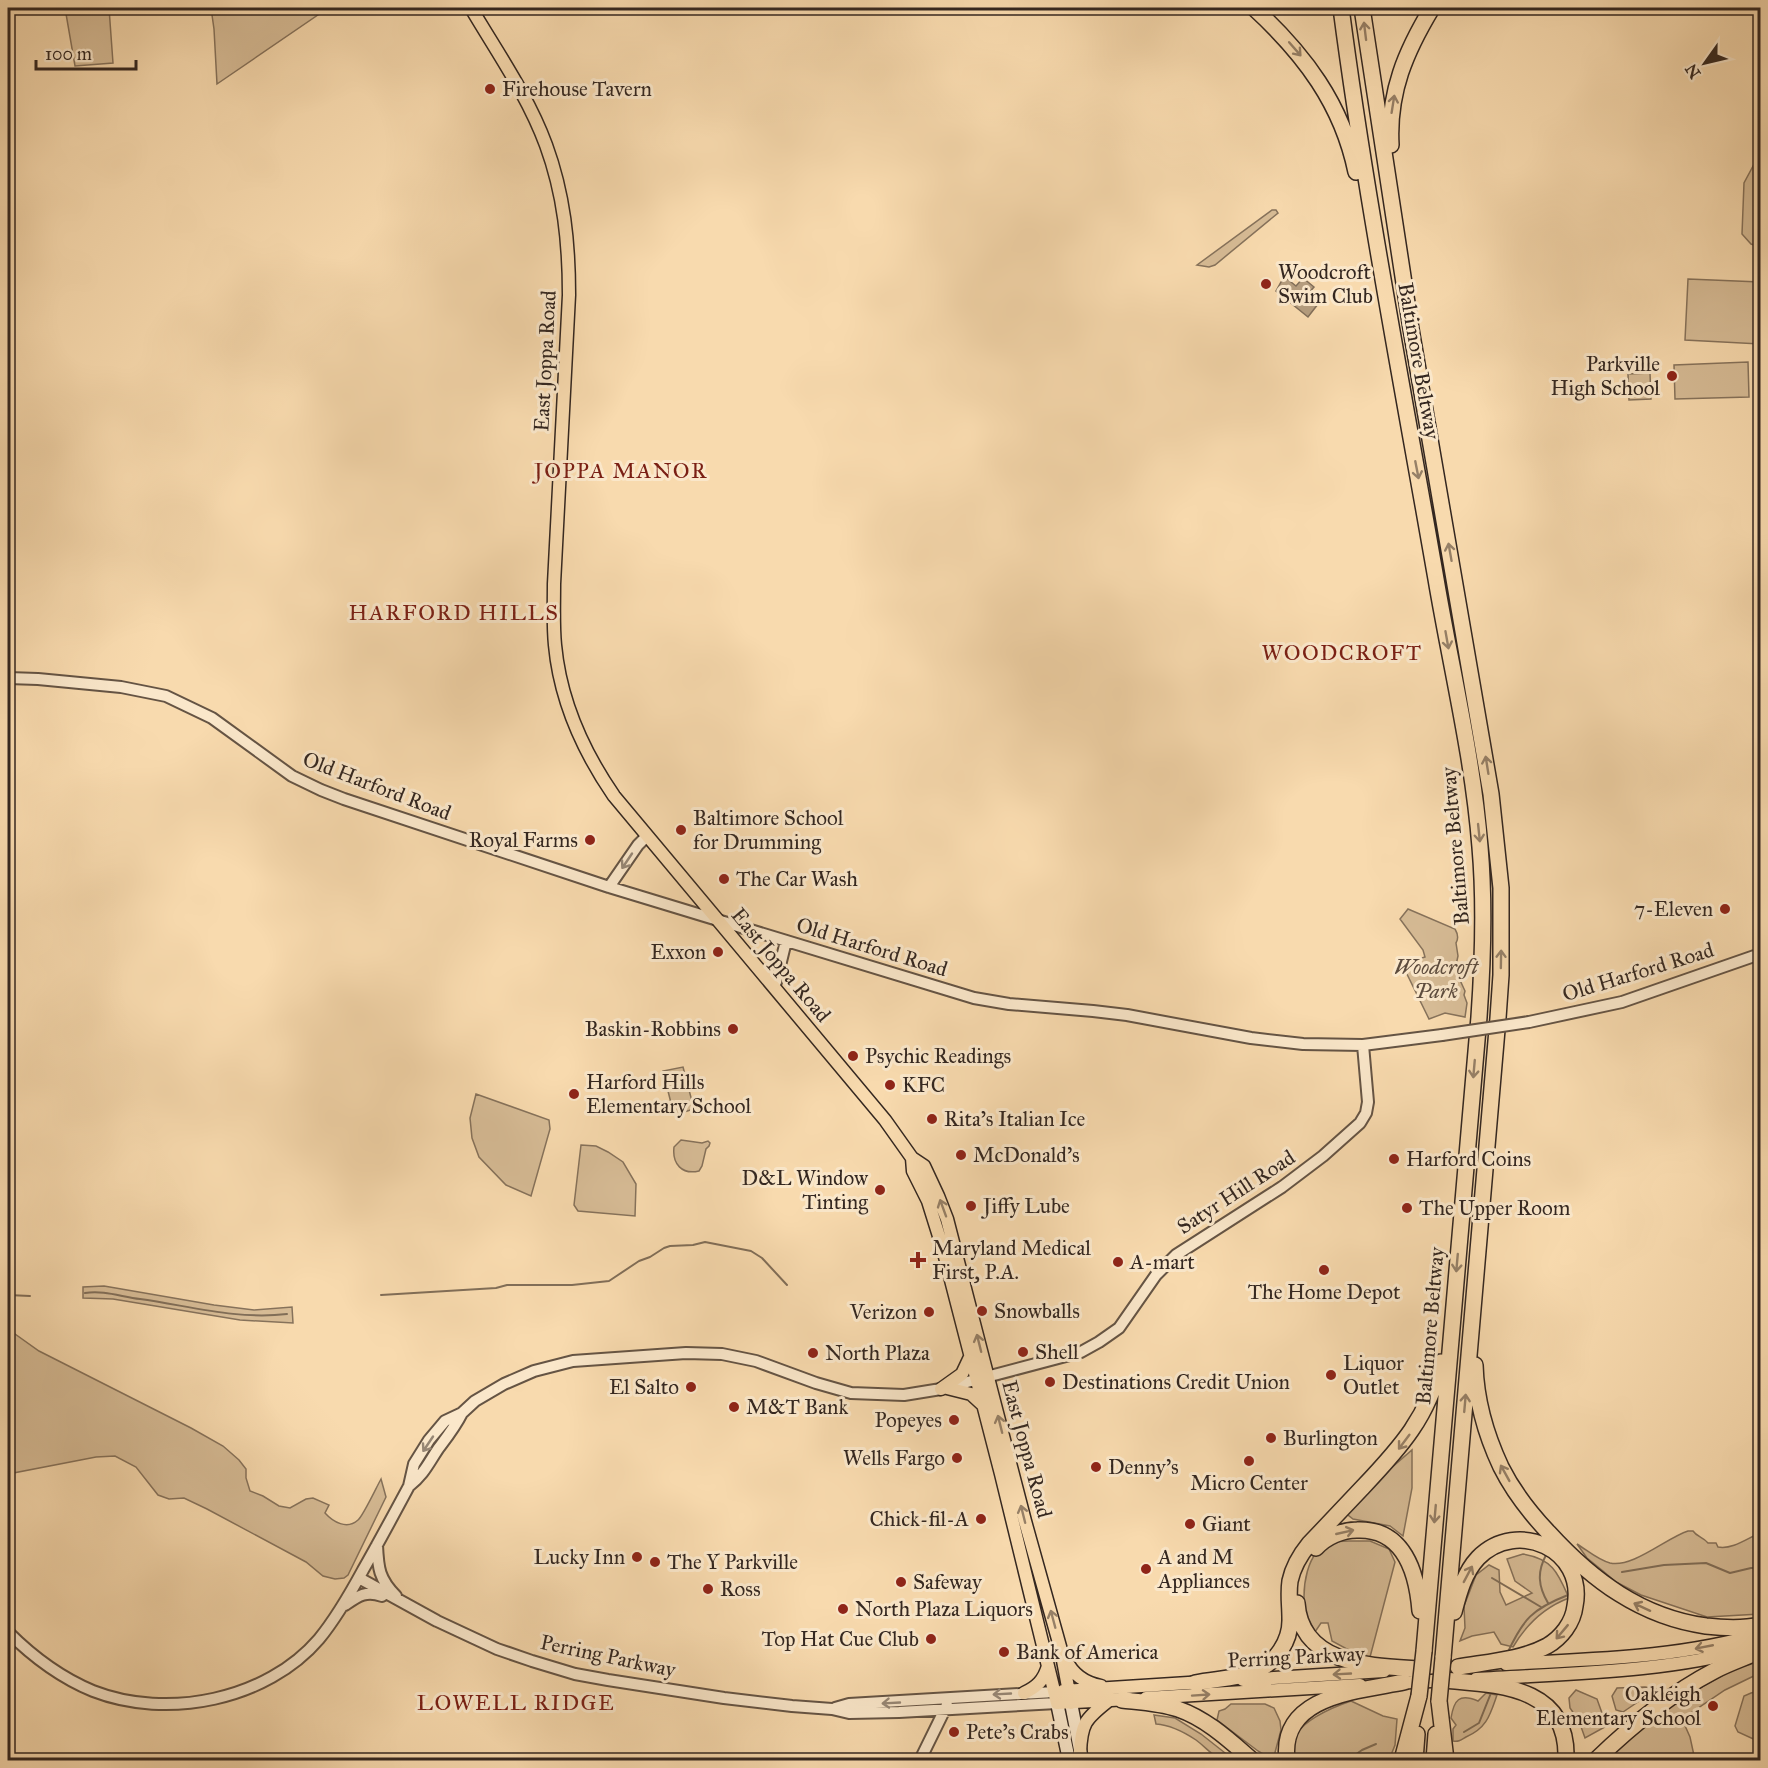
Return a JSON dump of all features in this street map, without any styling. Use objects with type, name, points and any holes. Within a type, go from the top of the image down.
[{"type":"highway","points":[[1254,8],[1306,63],[1328,96],[1346,134],[1353,155],[1406,413]]},
{"type":"highway","name":"Baltimore Beltway","points":[[1341,8],[1406,413],[1475,796],[1483,888],[1484,930],[1479,1017],[1415,1761]]},
{"type":"highway","name":"Baltimore Beltway","points":[[1362,8],[1395,228],[1490,784],[1501,888],[1498,1018],[1434,1761]]},
{"type":"highway","points":[[1429,432],[1431,406],[1401,227],[1390,134],[1394,100],[1403,63],[1410,45],[1432,8]]},
{"type":"highway","points":[[1474,1302],[1476,1374],[1484,1423],[1502,1468],[1520,1498],[1543,1527],[1592,1575],[1642,1607],[1688,1623],[1722,1628],[1761,1626]]},
{"type":"highway","points":[[1195,1683],[1253,1672],[1270,1662],[1283,1647],[1289,1630],[1290,1582],[1299,1558],[1309,1544],[1392,1456],[1413,1429],[1437,1379],[1453,1309]]},
{"type":"highway","points":[[1418,1669],[1346,1661],[1323,1649],[1309,1635],[1300,1619],[1297,1607],[1297,1586],[1304,1563],[1319,1544],[1342,1532],[1361,1529],[1380,1533],[1395,1543],[1406,1557],[1414,1574],[1419,1595],[1424,1651]]},
{"type":"highway","points":[[1444,1653],[1465,1579],[1476,1560],[1491,1548],[1510,1540],[1528,1540],[1545,1545],[1567,1564],[1576,1589],[1576,1604],[1568,1627],[1555,1640],[1539,1650],[1520,1656],[1458,1667]]},
{"type":"highway","points":[[1596,1761],[1635,1725],[1681,1691],[1714,1671],[1761,1651]]},
{"type":"highway","points":[[1445,1680],[1507,1687],[1542,1702],[1550,1709],[1562,1729],[1566,1761]]},
{"type":"highway","points":[[1287,1761],[1286,1746],[1289,1735],[1294,1725],[1308,1709],[1317,1703],[1342,1695],[1404,1682]]},
{"type":"highway","points":[[1114,1696],[1165,1705],[1190,1714],[1215,1729],[1252,1761]]},
{"type":"highway","points":[[1402,1761],[1419,1700]]},
{"type":"highway","points":[[1439,1701],[1446,1761]]},
{"type":"main road","name":"East Joppa Road","points":[[471,8],[522,95],[540,131],[556,176],[566,226],[569,295],[554,595],[555,645],[562,686],[577,728],[594,765],[614,796],[885,1120],[912,1158],[924,1166],[947,1219],[982,1379],[1061,1650],[1081,1757]]},
{"type":"main road","name":"East Joppa Road","points":[[912,1158],[912,1171],[928,1201],[938,1229],[971,1356],[982,1379],[984,1406],[1049,1665],[1069,1761]]},
{"type":"main road","points":[[944,1389],[962,1374],[971,1356]]},
{"type":"main road","points":[[944,1389],[970,1394],[984,1406]]},
{"type":"main road","name":"Perring Parkway","points":[[1114,1696],[1195,1683],[1660,1654],[1703,1648],[1761,1634]]},
{"type":"main road","name":"Perring Parkway","points":[[1055,1697],[1445,1680],[1662,1667],[1704,1660],[1761,1646]]},
{"type":"main road","points":[[1061,1650],[1068,1666],[1079,1677],[1114,1696],[1092,1714],[1084,1725],[1081,1757]]},
{"type":"main road","points":[[1024,1693],[1036,1687],[1043,1680],[1049,1665]]},
{"type":"street","name":"Old Harford Road","points":[[8,678],[109,686],[165,696],[212,718],[279,766],[321,790],[609,887],[955,993],[992,1002],[1118,1014],[1274,1041],[1363,1045],[1529,1022],[1622,1002],[1761,954]]},
{"type":"street","points":[[609,887],[647,836]]},
{"type":"street","points":[[773,985],[776,982],[786,941]]},
{"type":"street","name":"Satyr Hill Road","points":[[8,1632],[43,1664],[66,1678],[94,1691],[118,1698],[147,1702],[190,1702],[233,1694],[262,1682],[280,1672],[318,1641],[344,1605],[409,1486],[414,1464],[429,1440],[445,1421],[462,1413],[475,1401],[504,1384],[556,1364],[584,1359],[686,1353],[722,1354],[756,1361],[823,1386],[854,1393],[901,1395],[944,1389],[1073,1355],[1113,1334],[1125,1322],[1156,1275],[1176,1255],[1282,1187],[1343,1140],[1360,1123],[1366,1113],[1368,1093],[1363,1045]]},
{"type":"street","points":[[377,1544],[381,1575],[392,1592],[403,1602]]},
{"type":"street","name":"Perring Parkway","points":[[358,1578],[446,1625],[498,1649],[575,1674],[734,1700],[869,1714],[1024,1693],[1055,1697]]},
{"type":"street","points":[[344,1605],[369,1592],[403,1602]]},
{"type":"street","name":"Perring Parkway","points":[[947,1704],[1055,1697]]},
{"type":"street","points":[[920,1761],[947,1704]]},
{"type":"green space","points":[[65,8],[109,8],[113,63],[75,66]]},
{"type":"green space","points":[[211,8],[328,8],[217,84]]},
{"type":"green space","points":[[1760,153],[1760,247],[1751,244],[1742,234],[1744,183]]},
{"type":"green space","points":[[1272,210],[1278,213],[1215,265],[1209,267],[1197,265]]},
{"type":"green space","points":[[1688,279],[1760,282],[1760,344],[1685,340]]},
{"type":"green space","points":[[1748,362],[1749,397],[1675,399],[1674,365]]},
{"type":"green space","points":[[1650,373],[1651,399],[1629,400],[1628,374]]},
{"type":"green space","name":"Woodcroft Park","points":[[1408,909],[1455,929],[1458,936],[1456,965],[1460,971],[1459,978],[1467,1003],[1465,1017],[1445,1013],[1429,1019],[1402,964],[1425,957],[1423,950],[1400,919]]},
{"type":"green space","points":[[683,1067],[694,1109],[674,1115],[663,1071]]},
{"type":"green space","points":[[476,1094],[549,1120],[550,1129],[531,1196],[506,1185],[479,1157],[472,1138],[470,1118]]},
{"type":"green space","points":[[681,1140],[710,1143],[699,1171],[683,1170],[679,1167],[674,1147]]},
{"type":"green space","points":[[581,1145],[596,1146],[623,1162],[636,1184],[635,1216],[578,1211],[574,1205]]},
{"type":"green space","points":[[104,1286],[254,1310],[292,1307],[293,1323],[240,1320],[113,1299],[83,1298],[83,1287]]},
{"type":"green space","points":[[8,1329],[39,1351],[223,1446],[246,1469],[250,1491],[279,1506],[290,1508],[306,1499],[313,1498],[329,1505],[325,1513],[340,1524],[354,1523],[360,1517],[381,1479],[386,1497],[348,1575],[335,1579],[323,1576],[306,1562],[207,1509],[184,1498],[169,1499],[158,1495],[136,1467],[115,1456],[96,1457],[8,1474]]},
{"type":"green space","points":[[1412,1450],[1412,1488],[1403,1536],[1390,1526],[1353,1519],[1348,1515],[1347,1510],[1367,1489]]},
{"type":"green space","points":[[1688,1531],[1693,1531],[1708,1543],[1716,1543],[1718,1547],[1734,1545],[1760,1533],[1760,1614],[1707,1617],[1641,1595],[1616,1582],[1587,1558],[1577,1544],[1601,1560],[1619,1563],[1639,1557]]},
{"type":"green space","points":[[1337,1541],[1370,1541],[1389,1549],[1395,1562],[1369,1661],[1332,1641],[1328,1623],[1321,1623],[1315,1632],[1305,1610],[1304,1591],[1307,1571],[1322,1547]]},
{"type":"green space","points":[[1523,1554],[1541,1559],[1553,1568],[1569,1598],[1552,1606],[1537,1618],[1513,1647],[1501,1644],[1494,1632],[1460,1641],[1465,1628],[1464,1606],[1476,1575],[1489,1565],[1499,1570],[1500,1592],[1506,1605],[1532,1593],[1515,1581],[1507,1559]]},
{"type":"green space","points":[[1760,1658],[1760,1673],[1725,1690],[1682,1719],[1690,1737],[1695,1760],[1605,1760],[1671,1704],[1739,1666]]},
{"type":"green space","points":[[1617,1688],[1657,1689],[1623,1712],[1616,1710],[1612,1696]]},
{"type":"green space","points":[[1576,1690],[1597,1699],[1602,1713],[1612,1723],[1585,1738],[1579,1721],[1570,1708],[1569,1698]]},
{"type":"green space","points":[[1760,1691],[1760,1742],[1738,1732],[1735,1726],[1744,1696]]},
{"type":"green space","points":[[1486,1693],[1497,1695],[1487,1720],[1473,1733],[1453,1741],[1453,1729],[1456,1725],[1451,1718],[1458,1700],[1466,1698],[1478,1701]]},
{"type":"green space","points":[[1351,1701],[1383,1716],[1397,1719],[1395,1745],[1389,1760],[1295,1760],[1293,1746],[1300,1730],[1315,1717]]},
{"type":"green space","points":[[1231,1704],[1265,1704],[1274,1708],[1281,1730],[1273,1760],[1217,1720],[1219,1711]]},
{"type":"green space","points":[[1154,1715],[1175,1718],[1201,1734],[1234,1760],[1217,1757],[1182,1732],[1156,1724]]},
{"type":"shaded area","points":[[1286,278],[1296,286],[1303,278],[1314,287],[1307,295],[1318,304],[1308,317],[1276,291]]},
{"type":"waterway","points":[[381,1295],[496,1288],[507,1285],[572,1285],[609,1281],[664,1248],[705,1242],[751,1251],[762,1258],[787,1285]]},
{"type":"waterway","points":[[85,1293],[106,1293],[232,1314],[287,1314]]},
{"type":"waterway","points":[[8,1295],[30,1296]]},
{"type":"waterway","points":[[1546,1555],[1541,1567],[1540,1579],[1542,1591],[1548,1603]]},
{"type":"waterway","points":[[1622,1572],[1664,1565],[1706,1563],[1730,1573],[1760,1568]]},
{"type":"waterway","points":[[1492,1578],[1541,1607]]},
{"type":"waterway","points":[[1507,1654],[1518,1632],[1530,1617],[1546,1605],[1568,1595]]},
{"type":"waterway","points":[[1464,1732],[1479,1723],[1491,1693]]},
{"type":"waterway","points":[[1348,1760],[1376,1744]]},
{"type":"place","name":"Firehouse Tavern","points":[[490,89]]},
{"type":"place","name":"Woodcroft Swim Club","points":[[1266,284]]},
{"type":"place","name":"Parkville High School","points":[[1672,376]]},
{"type":"place","name":"Baltimore School for Drumming","points":[[681,830]]},
{"type":"place","name":"Royal Farms","points":[[590,840]]},
{"type":"place","name":"The Car Wash","points":[[724,879]]},
{"type":"place","name":"7-Eleven","points":[[1725,909]]},
{"type":"place","name":"Exxon","points":[[718,952]]},
{"type":"place","name":"Baskin-Robbins","points":[[733,1029]]},
{"type":"place","name":"Psychic Readings","points":[[853,1056]]},
{"type":"place","name":"KFC","points":[[890,1085]]},
{"type":"place","name":"Harford Hills Elementary School","points":[[574,1094]]},
{"type":"place","name":"Rita's Italian Ice","points":[[932,1119]]},
{"type":"place","name":"McDonald's","points":[[961,1155]]},
{"type":"place","name":"Harford Coins","points":[[1394,1159]]},
{"type":"place","name":"D&L Window Tinting","points":[[880,1190]]},
{"type":"place","name":"Jiffy Lube","points":[[971,1206]]},
{"type":"place","name":"The Upper Room","points":[[1407,1208]]},
{"type":"place","name":"Maryland Medical First, P.A.","points":[[918,1260]]},
{"type":"place","name":"A-mart","points":[[1118,1262]]},
{"type":"place","name":"The Home Depot","points":[[1324,1270]]},
{"type":"place","name":"Snowballs","points":[[982,1311]]},
{"type":"place","name":"Verizon","points":[[929,1312]]},
{"type":"place","name":"Shell","points":[[1023,1352]]},
{"type":"place","name":"North Plaza","points":[[813,1353]]},
{"type":"place","name":"Liquor Outlet","points":[[1331,1375]]},
{"type":"place","name":"Destinations Credit Union","points":[[1050,1382]]},
{"type":"place","name":"El Salto","points":[[691,1387]]},
{"type":"place","name":"M&T Bank","points":[[734,1407]]},
{"type":"place","name":"Popeyes","points":[[954,1420]]},
{"type":"place","name":"Burlington","points":[[1271,1438]]},
{"type":"place","name":"Wells Fargo","points":[[957,1458]]},
{"type":"place","name":"Micro Center","points":[[1249,1461]]},
{"type":"place","name":"Denny's","points":[[1096,1467]]},
{"type":"place","name":"Chick-fil-A","points":[[981,1519]]},
{"type":"place","name":"Giant","points":[[1190,1524]]},
{"type":"place","name":"Lucky Inn","points":[[637,1557]]},
{"type":"place","name":"The Y Parkville","points":[[655,1562]]},
{"type":"place","name":"A and M Appliances","points":[[1146,1569]]},
{"type":"place","name":"Safeway","points":[[901,1582]]},
{"type":"place","name":"Ross","points":[[708,1589]]},
{"type":"place","name":"North Plaza Liquors","points":[[843,1609]]},
{"type":"place","name":"Top Hat Cue Club","points":[[931,1639]]},
{"type":"place","name":"Bank of America","points":[[1004,1652]]},
{"type":"place","name":"Oakleigh Elementary School","points":[[1713,1706]]},
{"type":"place","name":"Pete's Crabs","points":[[954,1732]]},
{"type":"district","name":"JOPPA MANOR","points":[[621,470]]},
{"type":"district","name":"HARFORD HILLS","points":[[454,612]]},
{"type":"district","name":"WOODCROFT","points":[[1342,652]]},
{"type":"district","name":"LOWELL RIDGE","points":[[516,1702]]}]
